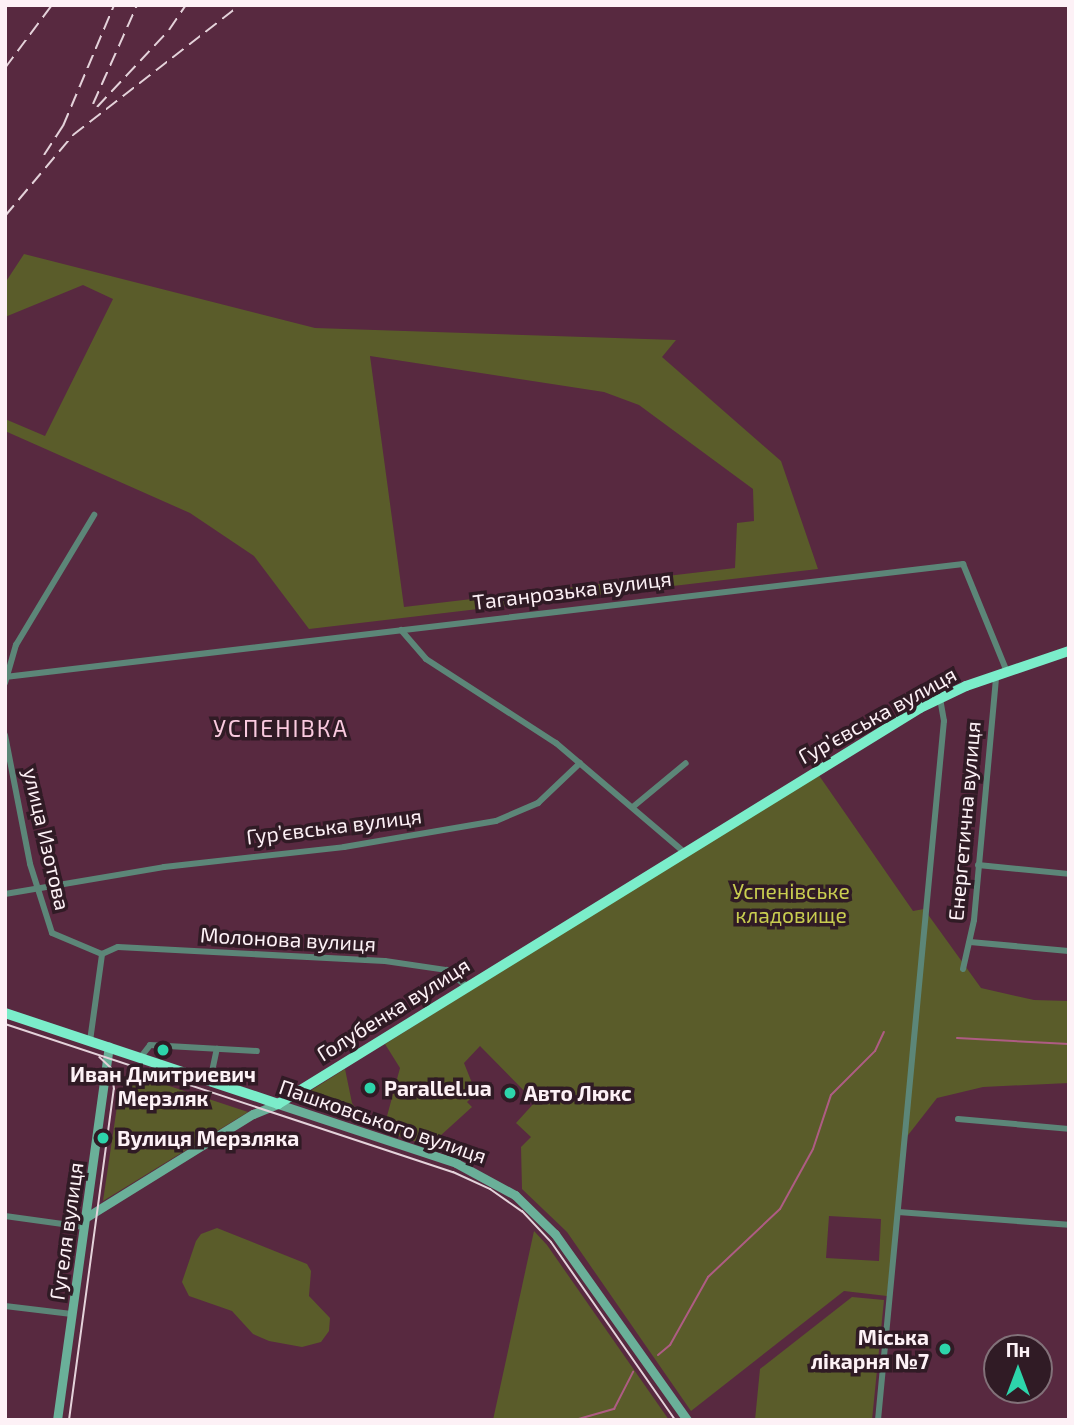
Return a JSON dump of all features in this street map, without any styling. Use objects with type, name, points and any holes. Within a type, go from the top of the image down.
[{"type":"highway","points":[[1001,674],[1069,651]]},
{"type":"highway","name":"Гур’євська вулиця","points":[[684,852],[939,697],[1001,674]]},
{"type":"highway","name":"Голубенка вулиця","points":[[278,1104],[684,852]]},
{"type":"highway","name":"Пашковського вулиця","points":[[5,1013],[278,1104]]},
{"type":"street","points":[[6,679],[16,645],[94,515]]},
{"type":"street","name":"Таганрозька вулиця","points":[[6,679],[963,564],[1001,674]]},
{"type":"street","points":[[401,630],[426,659],[541,732],[634,806],[684,852]]},
{"type":"street","name":"Енергетична вулиця","points":[[963,969],[970,942],[1001,674]]},
{"type":"street","points":[[878,1420],[944,722],[939,697]]},
{"type":"street","name":"улица Изотова","points":[[5,735],[38,888],[54,936],[102,954]]},
{"type":"street","points":[[634,806],[686,763]]},
{"type":"street","name":"Гур’євська вулиця","points":[[5,894],[496,821],[538,803],[580,764]]},
{"type":"street","points":[[978,865],[1069,874]]},
{"type":"street","points":[[970,942],[1069,951]]},
{"type":"street","name":"Молонова вулиця","points":[[102,954],[118,947],[385,961],[447,970],[466,986]]},
{"type":"street","points":[[90,1041],[102,954]]},
{"type":"street","points":[[140,1058],[150,1045],[257,1051]]},
{"type":"street","name":"Гугеля вулиця","points":[[58,1420],[109,1047]]},
{"type":"street","points":[[210,1081],[217,1049]]},
{"type":"street","name":"Голубенка вулиця","points":[[85,1223],[253,1114],[278,1104]]},
{"type":"street","name":"Пашковського вулиця","points":[[278,1104],[456,1163],[515,1195],[555,1234],[687,1420]]},
{"type":"street","points":[[958,1119],[1069,1129]]},
{"type":"street","points":[[898,1212],[1069,1225]]},
{"type":"street","points":[[5,1216],[85,1223]]},
{"type":"street","points":[[5,1306],[72,1314]]},
{"type":"green space","points":[[24,254],[315,328],[676,340],[662,357],[781,461],[818,569],[309,629],[254,556],[190,513],[5,431],[5,419],[45,436],[113,299],[83,285],[5,317],[5,283]],"holes":[[[370,356],[604,392],[639,405],[753,489],[754,521],[737,523],[735,568],[404,607]]]},
{"type":"green space","name":"Успенівське кладовище","points":[[818,774],[913,911],[924,909],[981,988],[1034,1000],[1069,1001],[1069,1083],[983,1087],[937,1098],[905,1139],[887,1296],[844,1291],[691,1411],[567,1232],[522,1189],[521,1147],[531,1137],[516,1123],[535,1102],[480,1046],[464,1063],[476,1093],[467,1102],[472,1107],[429,1146],[383,1131],[400,1068],[385,1044]],"holes":[[[829,1216],[881,1219],[879,1261],[826,1258]]]},
{"type":"green space","points":[[345,1069],[352,1103],[363,1118],[361,1123],[306,1101],[307,1093]]},
{"type":"green space","points":[[148,1079],[248,1112],[103,1201],[119,1093],[129,1082]]},
{"type":"green space","points":[[217,1228],[307,1264],[311,1271],[309,1296],[330,1318],[329,1331],[321,1342],[302,1347],[269,1341],[253,1334],[232,1311],[189,1296],[182,1282],[196,1241],[201,1234]]},
{"type":"green space","points":[[534,1231],[547,1245],[669,1420],[493,1420]]},
{"type":"green space","points":[[852,1297],[884,1300],[872,1420],[755,1420],[760,1369]]},
{"type":"waterway","points":[[658,1355],[670,1345],[708,1277],[780,1209],[813,1149],[831,1095],[875,1051],[884,1032]]},
{"type":"waterway","points":[[957,1038],[1069,1044]]},
{"type":"waterway","points":[[575,1420],[614,1409],[633,1372]]},
{"type":"tram line","points":[[5,1024],[453,1172],[490,1189],[522,1211],[551,1242],[675,1420]]},
{"type":"tram line","points":[[69,1420],[114,1089],[111,1068],[99,1057]]},
{"type":"railway","points":[[5,68],[52,5]]},
{"type":"railway","points":[[44,155],[63,126],[114,5]]},
{"type":"railway","points":[[93,104],[137,5]]},
{"type":"railway","points":[[97,107],[169,30],[186,5]]},
{"type":"railway","points":[[5,216],[73,135],[240,5]]},
{"type":"place","name":"Иван Дмитриевич Мерзляк","points":[[163,1050]]},
{"type":"place","name":"Parallel.ua","points":[[370,1088]]},
{"type":"place","name":"Авто Люкс","points":[[510,1093]]},
{"type":"place","name":"Вулиця Мерзляка","points":[[103,1138]]},
{"type":"place","name":"Міська лікарня №7","points":[[945,1349]]},
{"type":"district","name":"УСПЕНІВКА","points":[[281,728]]}]
